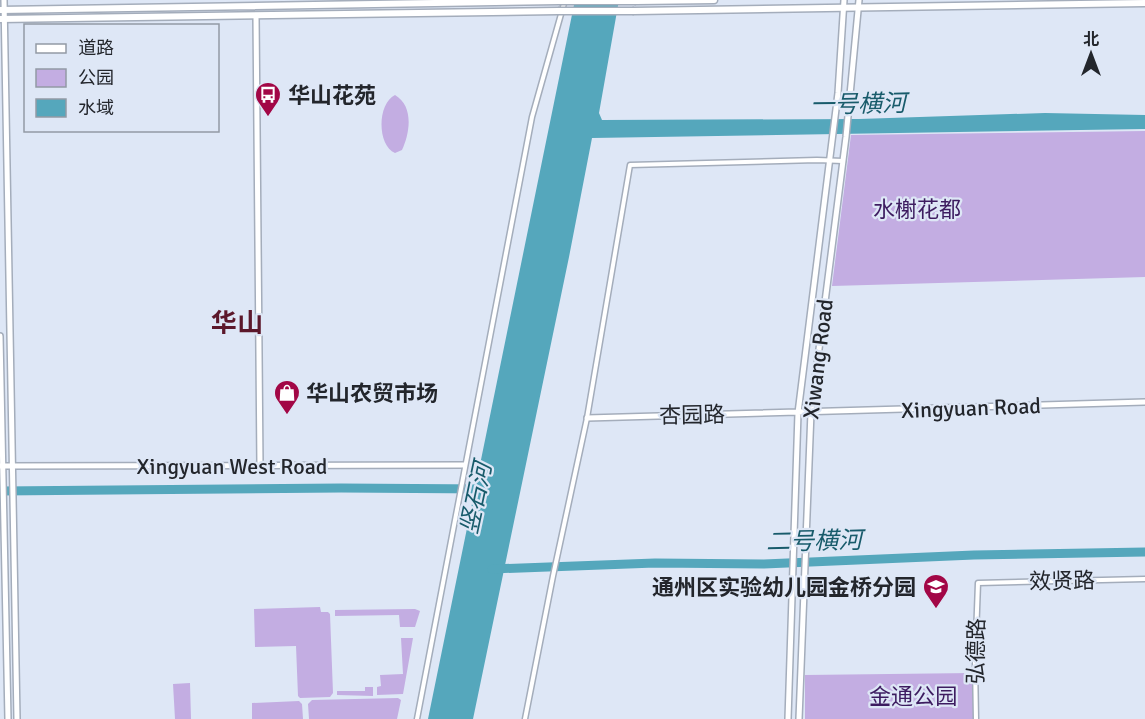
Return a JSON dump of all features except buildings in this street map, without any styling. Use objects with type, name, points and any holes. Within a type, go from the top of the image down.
[{"type":"main road","points":[[4,0],[2,19],[17,719]]},
{"type":"main road","points":[[2,10],[714,0]]},
{"type":"main road","name":"Xiwang Road","points":[[788,719],[798,413],[838,93],[844,0]]},
{"type":"main road","name":"Xiwang Road","points":[[799,719],[811,412],[849,117],[859,0]]},
{"type":"main road","points":[[2,19],[844,9],[1145,2]]},
{"type":"main road","points":[[256,16],[260,466]]},
{"type":"main road","points":[[0,336],[8,719]]},
{"type":"main road","name":"Xingyuan Road","points":[[798,413],[1145,402]]},
{"type":"main road","name":"杏园路","points":[[587,418],[798,413]]},
{"type":"main road","name":"Xingyuan West Road","points":[[1,466],[464,465]]},
{"type":"street","points":[[417,719],[532,117],[562,1]]},
{"type":"street","points":[[256,5],[256,16]]},
{"type":"street","points":[[525,719],[552,576],[587,418],[630,165],[843,161]]},
{"type":"street","name":"效贤路","points":[[978,583],[1145,579]]},
{"type":"street","name":"弘德路","points":[[976,719],[975,663],[978,583]]},
{"type":"green space","points":[[395,95],[405,106],[409,120],[402,150],[395,153],[389,149],[382,134],[382,115],[389,100]]},
{"type":"green space","name":"水榭花都","points":[[1145,131],[1145,277],[832,286],[851,135]]},
{"type":"green space","points":[[320,607],[321,612],[330,614],[333,693],[330,697],[300,698],[298,696],[296,646],[255,647],[254,609]]},
{"type":"green space","points":[[415,609],[420,611],[415,627],[400,627],[399,615],[335,616],[335,610]]},
{"type":"green space","points":[[401,638],[413,638],[403,694],[377,695],[377,687],[381,686],[380,675],[403,674]]},
{"type":"green space","name":"金通公园","points":[[973,673],[973,719],[805,719],[805,675]]},
{"type":"green space","points":[[190,683],[191,719],[175,719],[173,684]]},
{"type":"green space","points":[[365,687],[373,687],[373,696],[337,695],[337,691],[365,691]]},
{"type":"green space","points":[[398,698],[401,700],[397,719],[309,719],[308,704],[312,700]]},
{"type":"green space","points":[[299,701],[302,704],[303,719],[252,719],[252,703]]},
{"type":"water","name":"竖石河","points":[[575,0],[619,0],[599,113],[602,120],[859,119],[1045,113],[1145,115],[1145,129],[592,138],[473,719],[428,719]]},
{"type":"waterway","name":"竖石河","points":[[0,491],[487,489]]},
{"type":"waterway","name":"二号横河","points":[[492,569],[655,563],[764,564],[974,555],[1145,552]]},
{"type":"place","name":"华山花苑","points":[[268,118]]},
{"type":"place","name":"华山农贸市场","points":[[287,416]]},
{"type":"place","name":"通州区实验幼儿园金桥分园","points":[[936,610]]},
{"type":"district","name":"华山","points":[[237,324]]},
{"type":"water label","name":"一号横河","points":[[858,104]]}]
